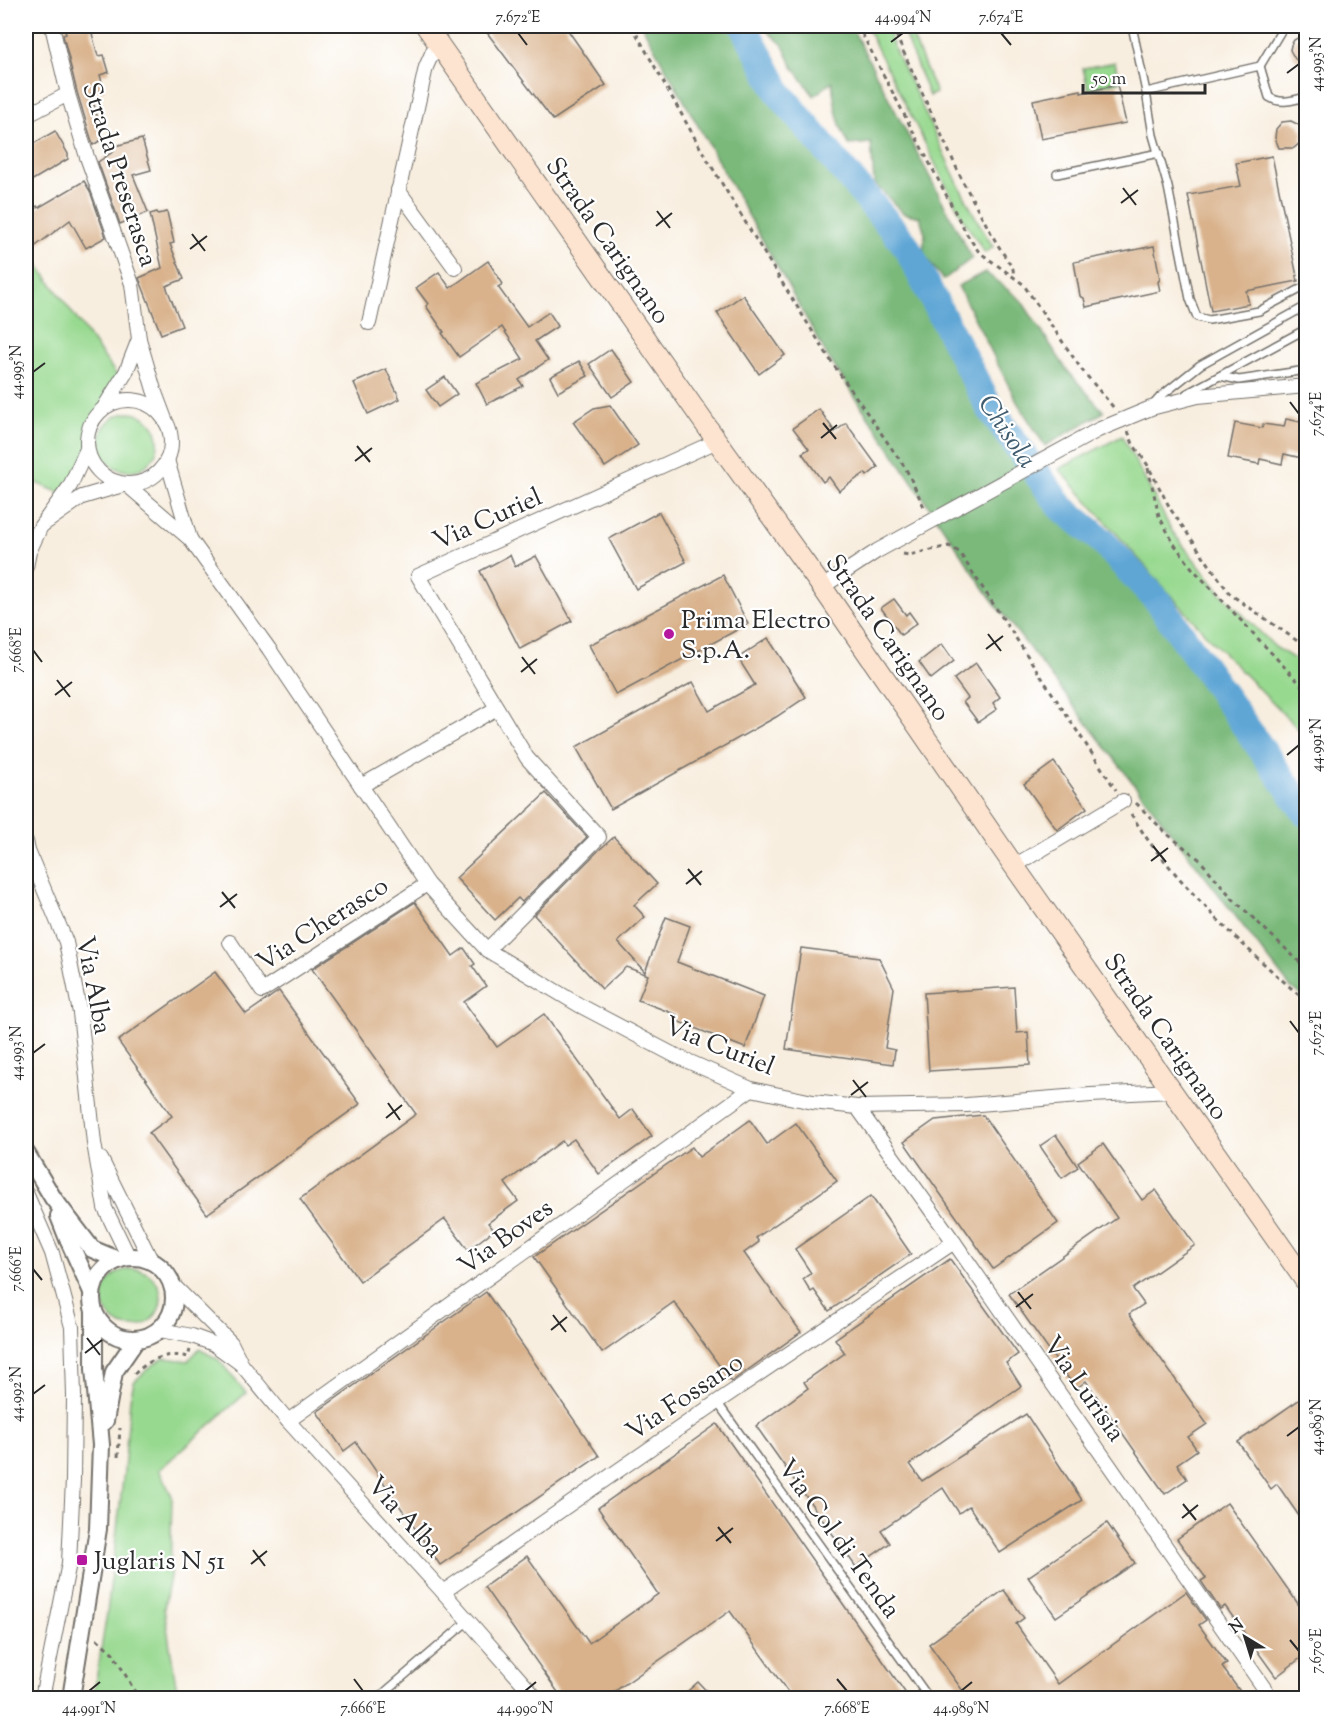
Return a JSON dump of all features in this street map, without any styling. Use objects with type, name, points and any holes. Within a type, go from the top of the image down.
[{"type":"main road","name":"Strada Carignano","points":[[426,26],[822,587],[1014,866],[1306,1282]]},
{"type":"street","name":"Strada Preserasca","points":[[52,26],[68,94],[87,157],[132,284],[139,339],[166,422]]},
{"type":"street","points":[[369,323],[426,67],[437,42]]},
{"type":"street","points":[[26,116],[68,94]]},
{"type":"street","points":[[398,190],[455,268]]},
{"type":"street","name":"Strada Preserasca","points":[[105,407],[126,372],[139,339]]},
{"type":"street","points":[[822,587],[877,551],[1123,418],[1170,402],[1198,396],[1306,386]]},
{"type":"street","points":[[41,526],[82,497],[126,484],[142,482],[157,473],[167,460],[171,441],[166,422],[158,411],[146,403],[132,399],[117,401],[105,407],[93,418],[87,433],[87,448],[91,462],[100,473],[112,481],[126,484]]},
{"type":"street","name":"Via Curiel","points":[[487,950],[599,837],[527,758],[418,576],[717,441]]},
{"type":"street","points":[[26,567],[29,552],[41,526],[70,486],[87,448]]},
{"type":"street","name":"Via Curiel","points":[[167,460],[190,539]]},
{"type":"street","name":"Via Curiel","points":[[126,484],[190,539],[269,649],[427,884],[487,950],[590,1011],[674,1055],[751,1089],[813,1101],[857,1107],[967,1105],[1172,1091]]},
{"type":"street","points":[[361,786],[497,708]]},
{"type":"street","points":[[1014,866],[1123,801]]},
{"type":"street","name":"Via Alba","points":[[26,846],[66,942],[80,1013],[94,1143],[105,1208],[124,1259]]},
{"type":"street","name":"Via Cherasco","points":[[230,942],[262,991],[427,884]]},
{"type":"street","name":"Via Boves","points":[[288,1421],[751,1089]]},
{"type":"street","name":"Via Lurisia","points":[[857,1107],[954,1242],[1271,1698]]},
{"type":"street","name":"Via Alba","points":[[94,1143],[152,1262]]},
{"type":"street","points":[[26,1153],[52,1198],[92,1249],[124,1259],[141,1258],[152,1262],[167,1275],[172,1284],[173,1309],[168,1320],[149,1336],[136,1340],[123,1339],[110,1333],[100,1324],[94,1312]]},
{"type":"street","points":[[26,1193],[52,1253],[72,1327],[74,1385],[69,1563],[42,1698]]},
{"type":"street","points":[[52,1198],[92,1292]]},
{"type":"street","name":"Via Fossano","points":[[443,1592],[717,1402],[954,1242]]},
{"type":"street","points":[[71,1698],[98,1529],[101,1446],[94,1369],[92,1292],[101,1273],[124,1259]]},
{"type":"street","name":"Via Alba","points":[[172,1284],[231,1343],[242,1365],[288,1421],[536,1698]]},
{"type":"street","name":"Via Alba","points":[[160,1329],[192,1336],[214,1344],[242,1365]]},
{"type":"street","points":[[101,1446],[114,1372],[136,1340]]},
{"type":"lane","points":[[1132,26],[1153,135],[1168,187],[1190,299],[1197,317],[1209,320],[1259,311],[1306,286]]},
{"type":"lane","points":[[1146,92],[1260,66],[1284,26]]},
{"type":"lane","points":[[1260,66],[1269,97],[1276,102],[1306,97]]},
{"type":"lane","points":[[1057,174],[1159,153]]},
{"type":"lane","points":[[1150,408],[1160,397],[1200,365],[1306,306]]},
{"type":"lane","points":[[1170,402],[1306,330]]},
{"type":"lane","points":[[1220,376],[1239,380],[1306,370]]},
{"type":"lane","name":"Via Col di Tenda","points":[[717,1402],[929,1698]]},
{"type":"lane","points":[[378,1698],[468,1621]]},
{"type":"path","points":[[632,26],[701,149],[778,276],[833,364],[906,469],[931,521]]},
{"type":"path","points":[[858,26],[966,233],[979,252],[1023,284],[1082,370],[1123,418],[1133,444],[1147,464],[1171,510],[1230,594],[1306,647]]},
{"type":"path","points":[[894,26],[898,40],[963,182],[1013,269],[1014,277]]},
{"type":"path","points":[[1147,464],[1159,516],[1174,544],[1192,568],[1306,690]]},
{"type":"path","points":[[877,551],[909,555],[949,546],[959,552],[1158,854],[1199,901],[1254,955],[1306,1001]]},
{"type":"path","points":[[1123,801],[1136,802],[1166,833],[1199,859],[1233,899],[1306,968]]},
{"type":"path","points":[[128,1379],[151,1360],[176,1354],[188,1357],[192,1336]]},
{"type":"path","points":[[118,1466],[121,1421]]},
{"type":"path","points":[[97,1639],[112,1653],[134,1690],[131,1698]]},
{"type":"green space","points":[[642,26],[744,26],[779,93],[905,244],[989,407],[1061,507],[1158,601],[1306,790],[1306,998],[1290,987],[990,597],[828,357]]},
{"type":"green space","points":[[851,26],[972,258],[943,280],[923,253],[925,234],[920,217],[903,213],[874,183],[871,143],[849,145],[837,115],[832,82],[814,96],[793,67],[782,44],[762,27]]},
{"type":"green space","points":[[866,26],[887,26],[897,55],[954,176],[993,247],[985,253],[963,219]]},
{"type":"green space","points":[[901,26],[908,26],[936,93],[929,96]]},
{"type":"green space","points":[[1115,62],[1119,82],[1088,89],[1083,68]]},
{"type":"green space","points":[[26,248],[121,381],[64,495],[26,478]]},
{"type":"green space","points":[[985,272],[1021,300],[1067,370],[1104,412],[1045,446],[1017,402],[958,286]]},
{"type":"green space","points":[[129,413],[140,415],[153,426],[158,442],[156,453],[145,466],[129,471],[118,469],[105,458],[100,442],[102,431],[113,418]]},
{"type":"green space","points":[[1122,436],[1172,531],[1218,590],[1275,647],[1306,666],[1306,740],[1303,734],[1208,637],[1059,469]]},
{"type":"green space","points":[[132,1269],[148,1274],[156,1282],[161,1298],[156,1314],[148,1322],[132,1327],[116,1322],[108,1314],[103,1298],[108,1282],[116,1274]]},
{"type":"green space","points":[[199,1349],[218,1359],[246,1393],[159,1470],[172,1496],[170,1577],[164,1608],[178,1698],[93,1698],[107,1613],[130,1399],[134,1382],[164,1358],[188,1361]]},
{"type":"building","points":[[64,26],[90,26],[98,56],[104,55],[109,72],[100,75],[104,90],[91,93],[103,139],[93,145],[63,35],[66,34]]},
{"type":"building","points":[[482,26],[565,26],[606,85],[553,120]]},
{"type":"building","points":[[1306,33],[1306,64],[1295,59],[1290,50],[1294,40]]},
{"type":"building","points":[[1117,85],[1126,123],[1041,139],[1033,100]]},
{"type":"building","points":[[1291,121],[1299,125],[1303,133],[1301,142],[1294,148],[1279,148],[1275,138],[1276,129],[1282,122]]},
{"type":"building","points":[[55,131],[68,154],[68,159],[26,184],[26,148]]},
{"type":"building","points":[[142,139],[151,170],[133,175],[148,212],[120,224],[98,162],[114,151],[111,147]]},
{"type":"building","points":[[1272,156],[1298,281],[1246,291],[1249,304],[1211,311],[1188,195],[1241,186],[1236,163]]},
{"type":"building","points":[[84,181],[90,191],[106,237],[86,248],[70,220],[33,248],[26,238],[26,215],[37,206],[38,208]]},
{"type":"building","points":[[157,212],[158,214],[167,212],[174,243],[170,244],[184,279],[166,286],[182,326],[161,334],[139,278],[162,268],[150,214]]},
{"type":"building","points":[[1154,246],[1160,291],[1086,307],[1084,298],[1080,296],[1074,262]]},
{"type":"building","points":[[488,261],[503,284],[498,287],[527,327],[549,312],[558,326],[535,341],[548,360],[519,380],[523,386],[487,404],[476,383],[523,359],[502,327],[459,357],[416,288],[439,272],[450,288]]},
{"type":"building","points":[[743,295],[785,355],[759,374],[717,313]]},
{"type":"building","points":[[611,349],[634,382],[612,397],[589,364]]},
{"type":"building","points":[[579,361],[588,376],[558,392],[550,377]]},
{"type":"building","points":[[386,369],[400,399],[368,414],[354,383]]},
{"type":"building","points":[[445,377],[457,394],[438,407],[426,390]]},
{"type":"building","points":[[610,405],[638,445],[605,467],[573,422],[594,408]]},
{"type":"building","points":[[819,409],[835,432],[846,423],[878,467],[867,476],[865,473],[839,491],[829,477],[823,482],[802,453],[809,449],[793,428]]},
{"type":"building","points":[[1286,419],[1306,423],[1306,459],[1284,454],[1282,464],[1260,459],[1259,464],[1228,458],[1235,423],[1262,428],[1263,424],[1284,427]]},
{"type":"building","points":[[659,512],[686,562],[636,589],[609,539]]},
{"type":"building","points":[[510,555],[515,567],[536,556],[572,621],[520,649],[480,571]]},
{"type":"building","name":"Prima Electro S.p.A.","points":[[723,575],[748,624],[616,695],[589,645]]},
{"type":"building","points":[[894,599],[906,615],[909,612],[917,623],[901,635],[881,608]]},
{"type":"building","points":[[768,638],[806,697],[776,717],[611,809],[576,747],[693,682],[709,711],[755,685],[738,658]]},
{"type":"building","points":[[942,644],[954,661],[931,679],[919,662]]},
{"type":"building","points":[[976,663],[1000,697],[993,703],[997,709],[978,722],[963,702],[968,698],[954,679]]},
{"type":"building","points":[[1054,762],[1087,808],[1057,830],[1024,784]]},
{"type":"building","points":[[546,793],[587,837],[522,902],[518,898],[495,920],[456,878]]},
{"type":"building","points":[[614,837],[657,884],[634,905],[645,917],[618,942],[645,972],[666,917],[690,926],[677,962],[764,996],[745,1048],[674,1020],[677,1015],[638,1000],[648,975],[626,967],[602,989],[534,915]]},
{"type":"building","points":[[415,902],[453,956],[464,948],[475,964],[472,966],[486,986],[464,1002],[497,1047],[544,1014],[620,1119],[633,1109],[652,1136],[599,1174],[574,1139],[565,1145],[562,1141],[505,1183],[518,1201],[488,1223],[494,1230],[468,1250],[445,1219],[360,1281],[300,1199],[416,1114],[312,969]]},
{"type":"building","points":[[801,948],[879,958],[894,988],[885,1048],[895,1050],[893,1064],[786,1049]]},
{"type":"building","points":[[215,972],[246,1014],[279,991],[360,1104],[207,1214],[149,1133],[172,1116],[118,1041]]},
{"type":"building","points":[[1014,987],[1017,1033],[1028,1032],[1030,1065],[929,1071],[924,993]]},
{"type":"building","points":[[983,1115],[1058,1223],[993,1269],[904,1142],[935,1120]]},
{"type":"building","points":[[750,1120],[767,1144],[796,1123],[837,1181],[756,1238],[759,1242],[744,1253],[801,1332],[731,1382],[674,1302],[602,1353],[534,1257],[692,1147],[699,1157]]},
{"type":"building","points":[[1056,1135],[1078,1167],[1062,1178],[1040,1146]]},
{"type":"building","points":[[1103,1144],[1142,1200],[1156,1190],[1195,1245],[1133,1289],[1144,1304],[1129,1314],[1207,1424],[1188,1437],[1197,1450],[1177,1464],[1187,1479],[1165,1494],[1086,1381],[1076,1389],[1009,1294],[1117,1218],[1078,1162]]},
{"type":"building","points":[[871,1196],[911,1254],[829,1311],[814,1290],[811,1292],[803,1279],[811,1273],[795,1249]]},
{"type":"building","points":[[950,1259],[1018,1354],[1006,1363],[1021,1386],[910,1464],[922,1481],[1026,1414],[1082,1500],[1000,1553],[969,1506],[959,1513],[943,1488],[881,1530],[890,1543],[856,1567],[756,1426],[808,1388],[804,1382],[845,1353],[835,1339]]},
{"type":"building","points":[[486,1292],[599,1456],[440,1565],[356,1442],[344,1451],[317,1412]]},
{"type":"building","points":[[1306,1395],[1306,1526],[1277,1484],[1271,1489],[1238,1442]]},
{"type":"building","points":[[717,1424],[909,1698],[792,1698],[730,1611],[605,1698],[562,1698],[484,1587],[527,1556],[589,1643],[658,1594],[598,1508]]},
{"type":"building","points":[[1227,1503],[1306,1615],[1306,1654],[1276,1677],[1225,1606],[1220,1609],[1201,1581],[1206,1578],[1177,1539]]},
{"type":"building","points":[[1107,1523],[1135,1563],[1056,1617],[1028,1577]]},
{"type":"building","points":[[1004,1590],[1024,1618],[1016,1624],[1058,1684],[1186,1592],[1206,1620],[1199,1625],[1227,1664],[1222,1667],[1245,1698],[968,1698],[929,1644]]},
{"type":"building","points":[[698,1682],[713,1698],[680,1698]]},
{"type":"waterway","name":"Chisola","points":[[744,26],[779,93],[905,244],[989,407],[1061,507],[1100,539],[1158,601],[1306,813]]},
{"type":"place","name":"Prima Electro S.p.A.","points":[[669,634]]},
{"type":"place","name":"Juglaris N 51","points":[[82,1560]]}]
